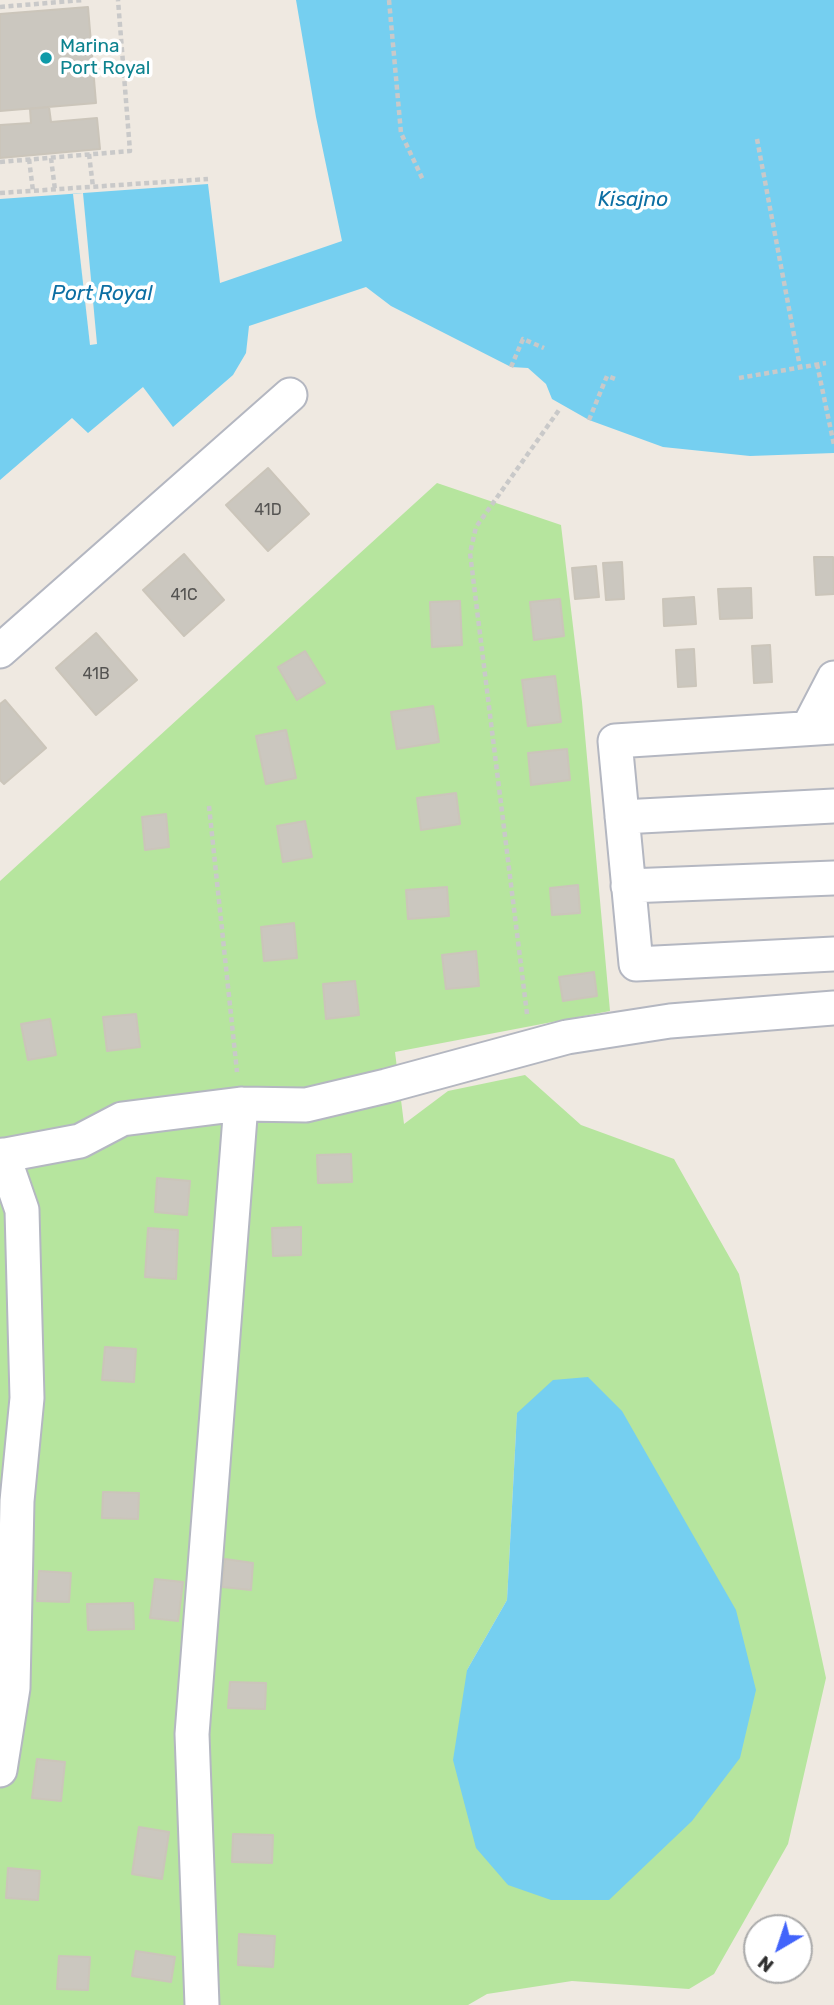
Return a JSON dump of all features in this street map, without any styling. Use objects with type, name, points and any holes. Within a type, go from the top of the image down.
[{"type":"street","points":[[0,652],[290,395]]},
{"type":"street","points":[[834,678],[821,727],[615,741],[636,964],[834,954]]},
{"type":"street","points":[[622,817],[834,806]]},
{"type":"street","points":[[628,886],[834,878]]},
{"type":"street","points":[[0,1770],[13,1688],[17,1501],[27,1398],[22,1210],[2,1155],[80,1141],[122,1119],[241,1104],[306,1105],[386,1087],[567,1037],[670,1021],[834,1008]]},
{"type":"street","points":[[202,2005],[192,1734],[241,1104]]},
{"type":"path","points":[[0,7],[83,0]]},
{"type":"path","points":[[0,162],[130,151],[118,0]]},
{"type":"path","points":[[389,0],[401,133],[423,180]]},
{"type":"path","points":[[757,139],[800,367]]},
{"type":"path","points":[[89,154],[93,187]]},
{"type":"path","points":[[51,158],[55,190]]},
{"type":"path","points":[[29,159],[33,191]]},
{"type":"path","points":[[0,192],[78,191],[93,187],[208,179]]},
{"type":"path","points":[[510,367],[523,339],[544,348]]},
{"type":"path","points":[[739,378],[826,363]]},
{"type":"path","points":[[817,364],[834,444]]},
{"type":"path","points":[[589,420],[607,376],[618,380]]},
{"type":"path","points":[[531,1046],[471,553],[476,527],[559,410]]},
{"type":"path","points":[[209,807],[241,1104]]},
{"type":"green space","points":[[437,483],[561,525],[582,702],[610,1011],[395,1052],[404,1124],[448,1091],[525,1075],[581,1125],[674,1159],[739,1274],[826,1678],[788,1844],[748,1914],[743,1914],[743,1923],[714,1974],[689,1989],[572,1981],[487,1994],[468,2005],[0,2005],[0,881]],"holes":[[[517,1413],[508,1885],[467,1670],[507,1600]]]},
{"type":"water","name":"Kisajno","points":[[296,0],[834,0],[834,453],[750,456],[663,447],[589,420],[552,399],[546,384],[528,368],[511,367],[391,306],[366,287],[249,326],[246,353],[233,375],[173,427],[143,387],[88,433],[72,418],[0,480],[0,199],[208,184],[220,283],[342,241],[316,117]]},
{"type":"water","points":[[588,1377],[622,1411],[736,1610],[756,1690],[740,1758],[692,1821],[609,1900],[551,1900],[508,1885],[476,1848],[453,1760],[467,1670],[507,1600],[517,1413],[553,1380]]},
{"type":"pier","points":[[83,193],[97,344],[90,345],[73,194]]},
{"type":"building","name":"Marina Port Royal","points":[[88,7],[96,103],[0,111],[0,14]]},
{"type":"building","points":[[49,107],[51,122],[97,118],[100,149],[0,158],[0,125],[31,123],[30,109]]},
{"type":"building","points":[[268,468],[309,514],[268,551],[226,505]]},
{"type":"building","points":[[184,554],[224,600],[184,636],[143,590]]},
{"type":"building","points":[[814,557],[833,557],[834,594],[816,595]]},
{"type":"building","points":[[622,562],[624,599],[606,600],[603,563]]},
{"type":"building","points":[[596,566],[599,597],[575,599],[572,568]]},
{"type":"building","points":[[751,588],[752,618],[720,619],[718,589]]},
{"type":"building","points":[[694,597],[696,624],[664,626],[663,599]]},
{"type":"building","points":[[560,599],[564,636],[534,640],[530,602]]},
{"type":"building","points":[[460,601],[462,645],[432,647],[430,602]]},
{"type":"building","points":[[96,633],[137,680],[96,715],[56,668]]},
{"type":"building","points":[[770,645],[772,682],[754,683],[752,646]]},
{"type":"building","points":[[694,649],[696,686],[678,687],[676,650]]},
{"type":"building","points":[[305,651],[325,683],[297,700],[278,667]]},
{"type":"building","points":[[555,676],[561,722],[528,726],[522,680]]},
{"type":"building","points":[[5,700],[46,748],[4,784],[0,780],[0,704]]},
{"type":"building","points":[[433,706],[439,742],[397,749],[391,712]]},
{"type":"building","points":[[286,730],[296,778],[266,784],[256,736]]},
{"type":"building","points":[[567,749],[570,780],[531,785],[528,753]]},
{"type":"building","points":[[456,793],[460,824],[421,830],[417,798]]},
{"type":"building","points":[[166,814],[169,847],[145,850],[142,817]]},
{"type":"building","points":[[305,821],[312,857],[283,862],[277,826]]},
{"type":"building","points":[[578,885],[580,913],[552,915],[550,888]]},
{"type":"building","points":[[447,887],[449,916],[408,919],[406,890]]},
{"type":"building","points":[[294,923],[297,958],[264,961],[261,927]]},
{"type":"building","points":[[476,951],[479,986],[446,989],[442,955]]},
{"type":"building","points":[[594,972],[597,996],[563,1001],[559,977]]},
{"type":"building","points":[[355,981],[359,1015],[326,1019],[323,984]]},
{"type":"building","points":[[136,1014],[140,1047],[107,1051],[103,1017]]},
{"type":"building","points":[[50,1019],[56,1055],[28,1060],[21,1024]]},
{"type":"building","points":[[351,1154],[352,1182],[318,1183],[317,1155]]},
{"type":"building","points":[[157,1178],[190,1181],[187,1215],[155,1212]]},
{"type":"building","points":[[301,1227],[301,1255],[273,1256],[272,1228]]},
{"type":"building","points":[[148,1228],[178,1230],[176,1279],[145,1277]]},
{"type":"building","points":[[105,1347],[136,1349],[134,1382],[102,1380]]},
{"type":"building","points":[[103,1492],[139,1493],[138,1519],[102,1518]]},
{"type":"building","points":[[225,1559],[253,1563],[251,1590],[222,1587]]},
{"type":"building","points":[[39,1571],[71,1573],[69,1602],[37,1601]]},
{"type":"building","points":[[155,1579],[183,1582],[178,1621],[150,1618]]},
{"type":"building","points":[[133,1603],[134,1629],[88,1630],[87,1604]]},
{"type":"building","points":[[230,1682],[266,1683],[265,1709],[228,1708]]},
{"type":"building","points":[[37,1759],[65,1762],[61,1801],[32,1798]]},
{"type":"building","points":[[139,1827],[169,1832],[162,1879],[132,1874]]},
{"type":"building","points":[[233,1834],[273,1835],[272,1863],[232,1862]]},
{"type":"building","points":[[8,1868],[40,1871],[38,1900],[6,1898]]},
{"type":"building","points":[[239,1934],[275,1936],[273,1967],[238,1965]]},
{"type":"building","points":[[136,1951],[175,1957],[171,1982],[132,1976]]},
{"type":"building","points":[[59,1956],[90,1957],[88,1990],[57,1989]]},
{"type":"place","name":"Marina Port Royal","points":[[46,58]]},
{"type":"water label","name":"Port Royal","points":[[102,294]]}]
